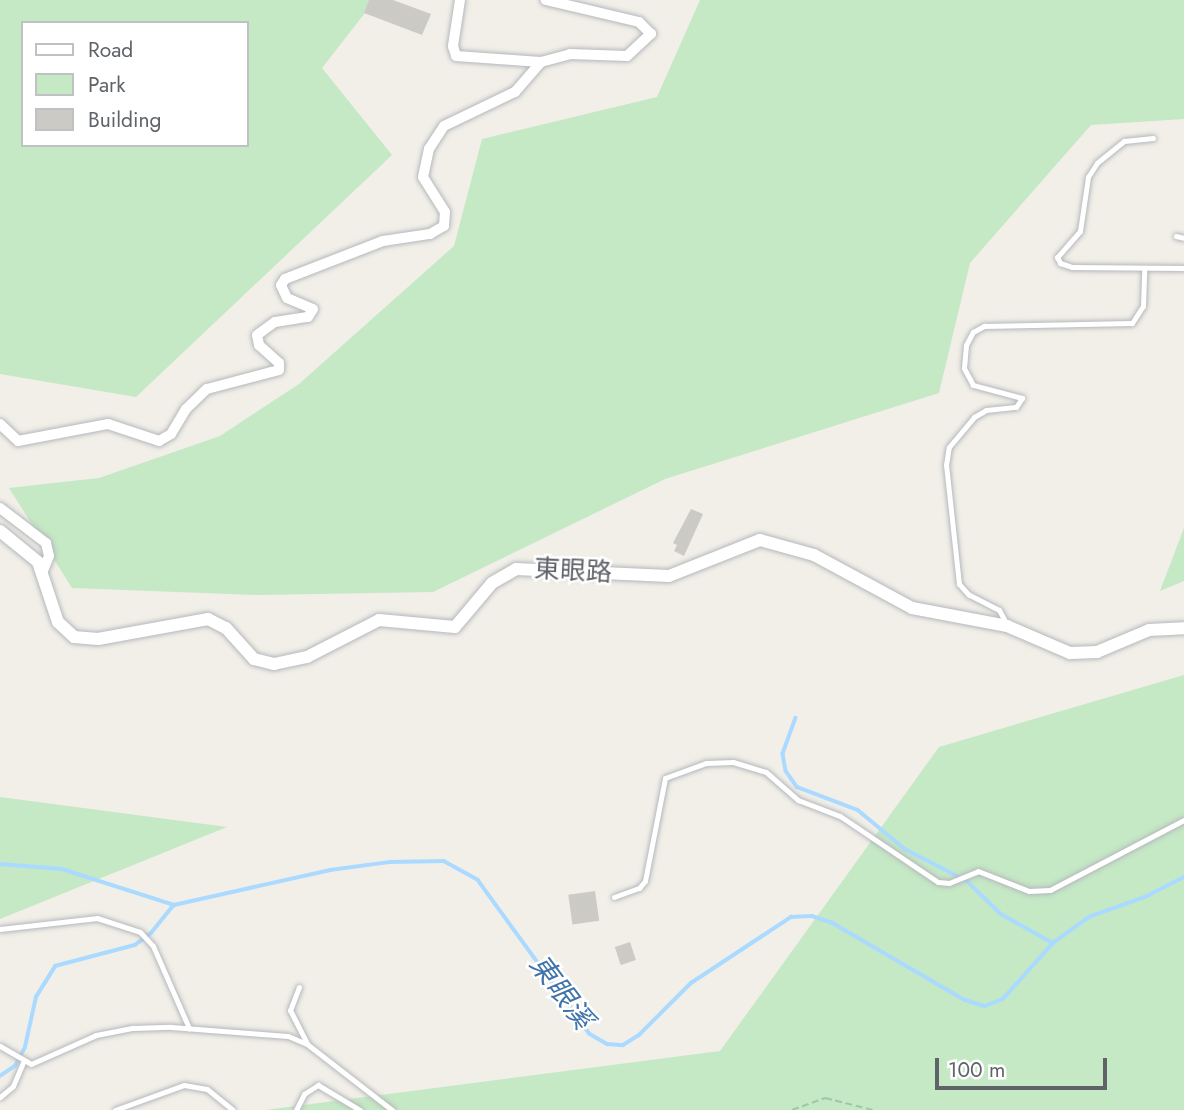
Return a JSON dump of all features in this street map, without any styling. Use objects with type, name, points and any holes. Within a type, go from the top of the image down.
[{"type":"street","points":[[460,0],[453,46],[456,56],[541,62],[570,54],[628,56],[652,34],[639,22],[545,0]]},
{"type":"street","points":[[0,424],[18,441],[108,424],[159,442],[171,434],[186,409],[206,389],[279,370],[279,363],[259,345],[257,335],[275,322],[308,317],[313,309],[287,298],[282,292],[285,279],[383,241],[439,230],[447,220],[445,212],[423,177],[435,137],[455,117],[515,92],[541,62]]},
{"type":"street","points":[[0,508],[46,542],[49,556],[42,573]]},
{"type":"street","name":"東眼路","points":[[0,531],[28,550],[42,573],[58,622],[74,637],[98,639],[208,619],[226,628],[254,659],[274,664],[307,657],[379,621],[455,627],[492,583],[516,569],[669,576],[760,540],[814,555],[912,608],[1007,626],[1082,654],[1149,630],[1184,628]]},
{"type":"lane","points":[[1153,138],[1125,141],[1097,163],[1088,177],[1080,232],[1057,257],[1060,264],[1072,267],[1184,268]]},
{"type":"lane","points":[[1176,236],[1184,238]]},
{"type":"lane","points":[[1007,626],[999,610],[969,595],[958,584],[946,465],[949,446],[974,417],[986,410],[1016,407],[1022,398],[973,385],[964,368],[966,345],[973,332],[984,326],[1132,323],[1143,306],[1144,268]]},
{"type":"lane","points":[[614,897],[639,888],[645,881],[666,778],[706,763],[733,762],[766,772],[798,800],[840,816],[938,883],[978,871],[1029,891],[1050,890],[1184,820]]},
{"type":"lane","points":[[0,929],[97,918],[141,932],[153,946],[189,1028]]},
{"type":"lane","points":[[299,987],[290,1010],[307,1044]]},
{"type":"lane","points":[[0,1046],[23,1063],[45,1062],[96,1035],[133,1028],[189,1028],[289,1036],[307,1044],[392,1110]]},
{"type":"lane","points":[[0,1097],[13,1086],[23,1063]]},
{"type":"lane","points":[[115,1110],[184,1085],[206,1089],[233,1110]]},
{"type":"lane","points":[[296,1110],[304,1094],[318,1085],[360,1110]]},
{"type":"path","points":[[792,1110],[825,1098],[873,1110]]},
{"type":"green space","points":[[0,0],[375,0],[322,68],[392,155],[136,397],[0,374]]},
{"type":"green space","points":[[700,0],[1184,0],[1184,119],[1091,125],[970,263],[939,393],[665,479],[433,592],[258,595],[72,588],[9,488],[99,478],[220,436],[299,384],[454,246],[482,139],[657,97]]},
{"type":"green space","points":[[1184,528],[1184,581],[1160,591]]},
{"type":"green space","points":[[1184,675],[1184,1110],[265,1110],[720,1051],[939,747]]},
{"type":"green space","points":[[0,797],[227,827],[0,919]]},
{"type":"building","points":[[369,0],[393,0],[431,14],[422,35],[364,13]]},
{"type":"building","points":[[691,509],[703,514],[684,556],[674,551],[677,545],[673,543]]},
{"type":"building","points":[[595,891],[599,921],[572,924],[568,895]]},
{"type":"building","points":[[630,942],[636,960],[621,965],[615,947]]},
{"type":"waterway","points":[[796,718],[783,754],[786,771],[797,787],[858,810],[905,849],[967,881],[1001,914],[1053,943]]},
{"type":"waterway","name":"東眼溪","points":[[0,864],[62,869],[174,905],[330,870],[390,862],[444,861],[478,880],[590,1034],[607,1044],[623,1045],[639,1035],[691,983],[791,917],[812,916],[831,922],[965,1000],[985,1006],[1003,999],[1053,943],[1089,917],[1145,897],[1184,877]]},
{"type":"waterway","points":[[0,1076],[15,1066],[25,1047],[36,997],[55,966],[135,945],[151,933],[174,905]]}]
